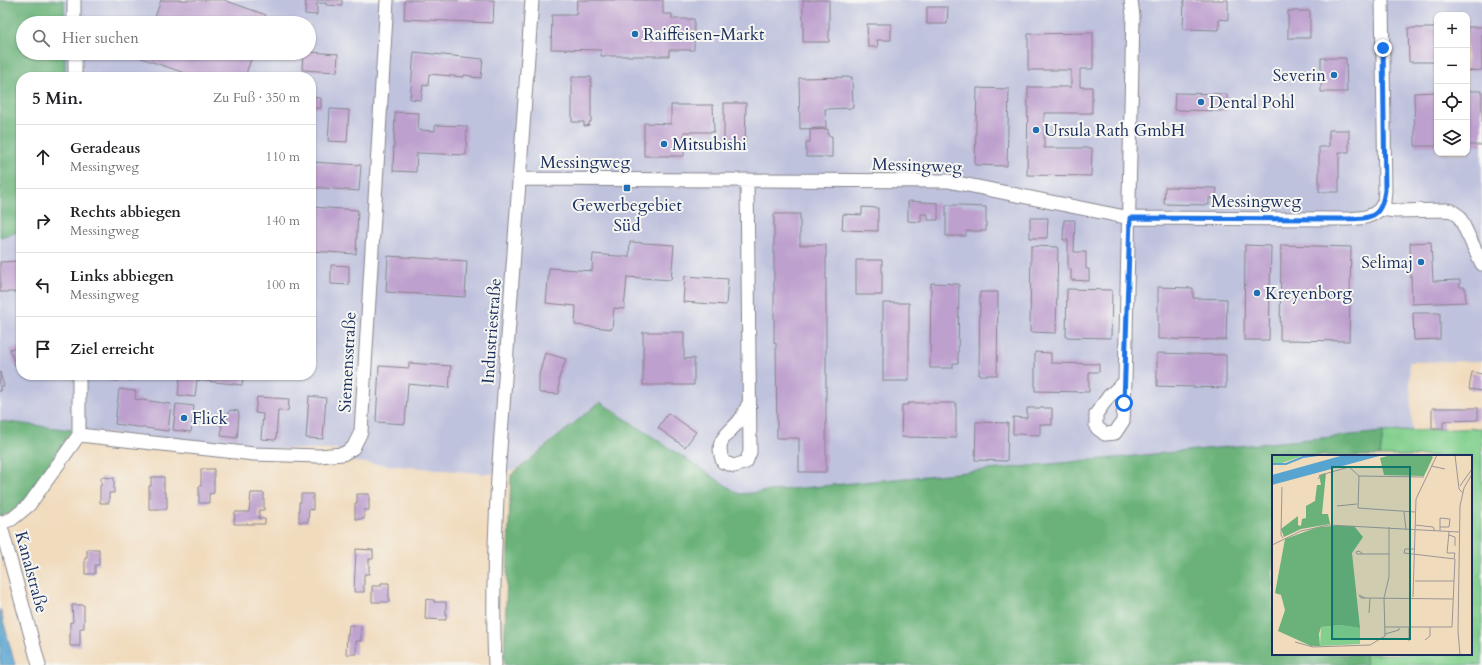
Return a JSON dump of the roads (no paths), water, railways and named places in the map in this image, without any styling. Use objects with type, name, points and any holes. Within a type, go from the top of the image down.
[{"type":"street","points":[[74,0],[74,16]]},
{"type":"street","name":"Siemensstraße","points":[[79,435],[254,454],[319,456],[343,454],[353,448],[361,432],[387,0]]},
{"type":"street","name":"Industriestraße","points":[[495,665],[495,539],[532,0]]},
{"type":"street","points":[[1125,382],[1130,218],[1133,16],[1131,0]]},
{"type":"street","points":[[1382,0],[1385,190],[1384,202],[1380,209],[1396,211],[1452,211],[1459,216],[1463,222],[1482,264]]},
{"type":"street","points":[[75,60],[75,72]]},
{"type":"street","name":"Messingweg","points":[[520,179],[948,181],[1130,218],[1345,219],[1365,218],[1374,215],[1380,209]]},
{"type":"street","points":[[747,180],[749,403]]},
{"type":"street","points":[[79,380],[79,435]]},
{"type":"street","name":"Kanalstraße","points":[[39,665],[0,523],[12,519],[29,505],[79,435]]},
{"type":"water","points":[[0,609],[15,665],[0,665]]},
{"type":"place","name":"Raiffeisen-Markt","points":[[635,34]]},
{"type":"place","name":"Severin","points":[[1334,75]]},
{"type":"place","name":"Dental Pohl","points":[[1201,102]]},
{"type":"place","name":"Ursula Rath GmbH","points":[[1036,130]]},
{"type":"place","name":"Mitsubishi","points":[[664,144]]},
{"type":"place","name":"Gewerbegebiet Süd","points":[[627,188]]},
{"type":"place","name":"Selimaj","points":[[1421,262]]},
{"type":"place","name":"Kreyenborg","points":[[1257,293]]},
{"type":"place","name":"Flick","points":[[184,418]]}]
